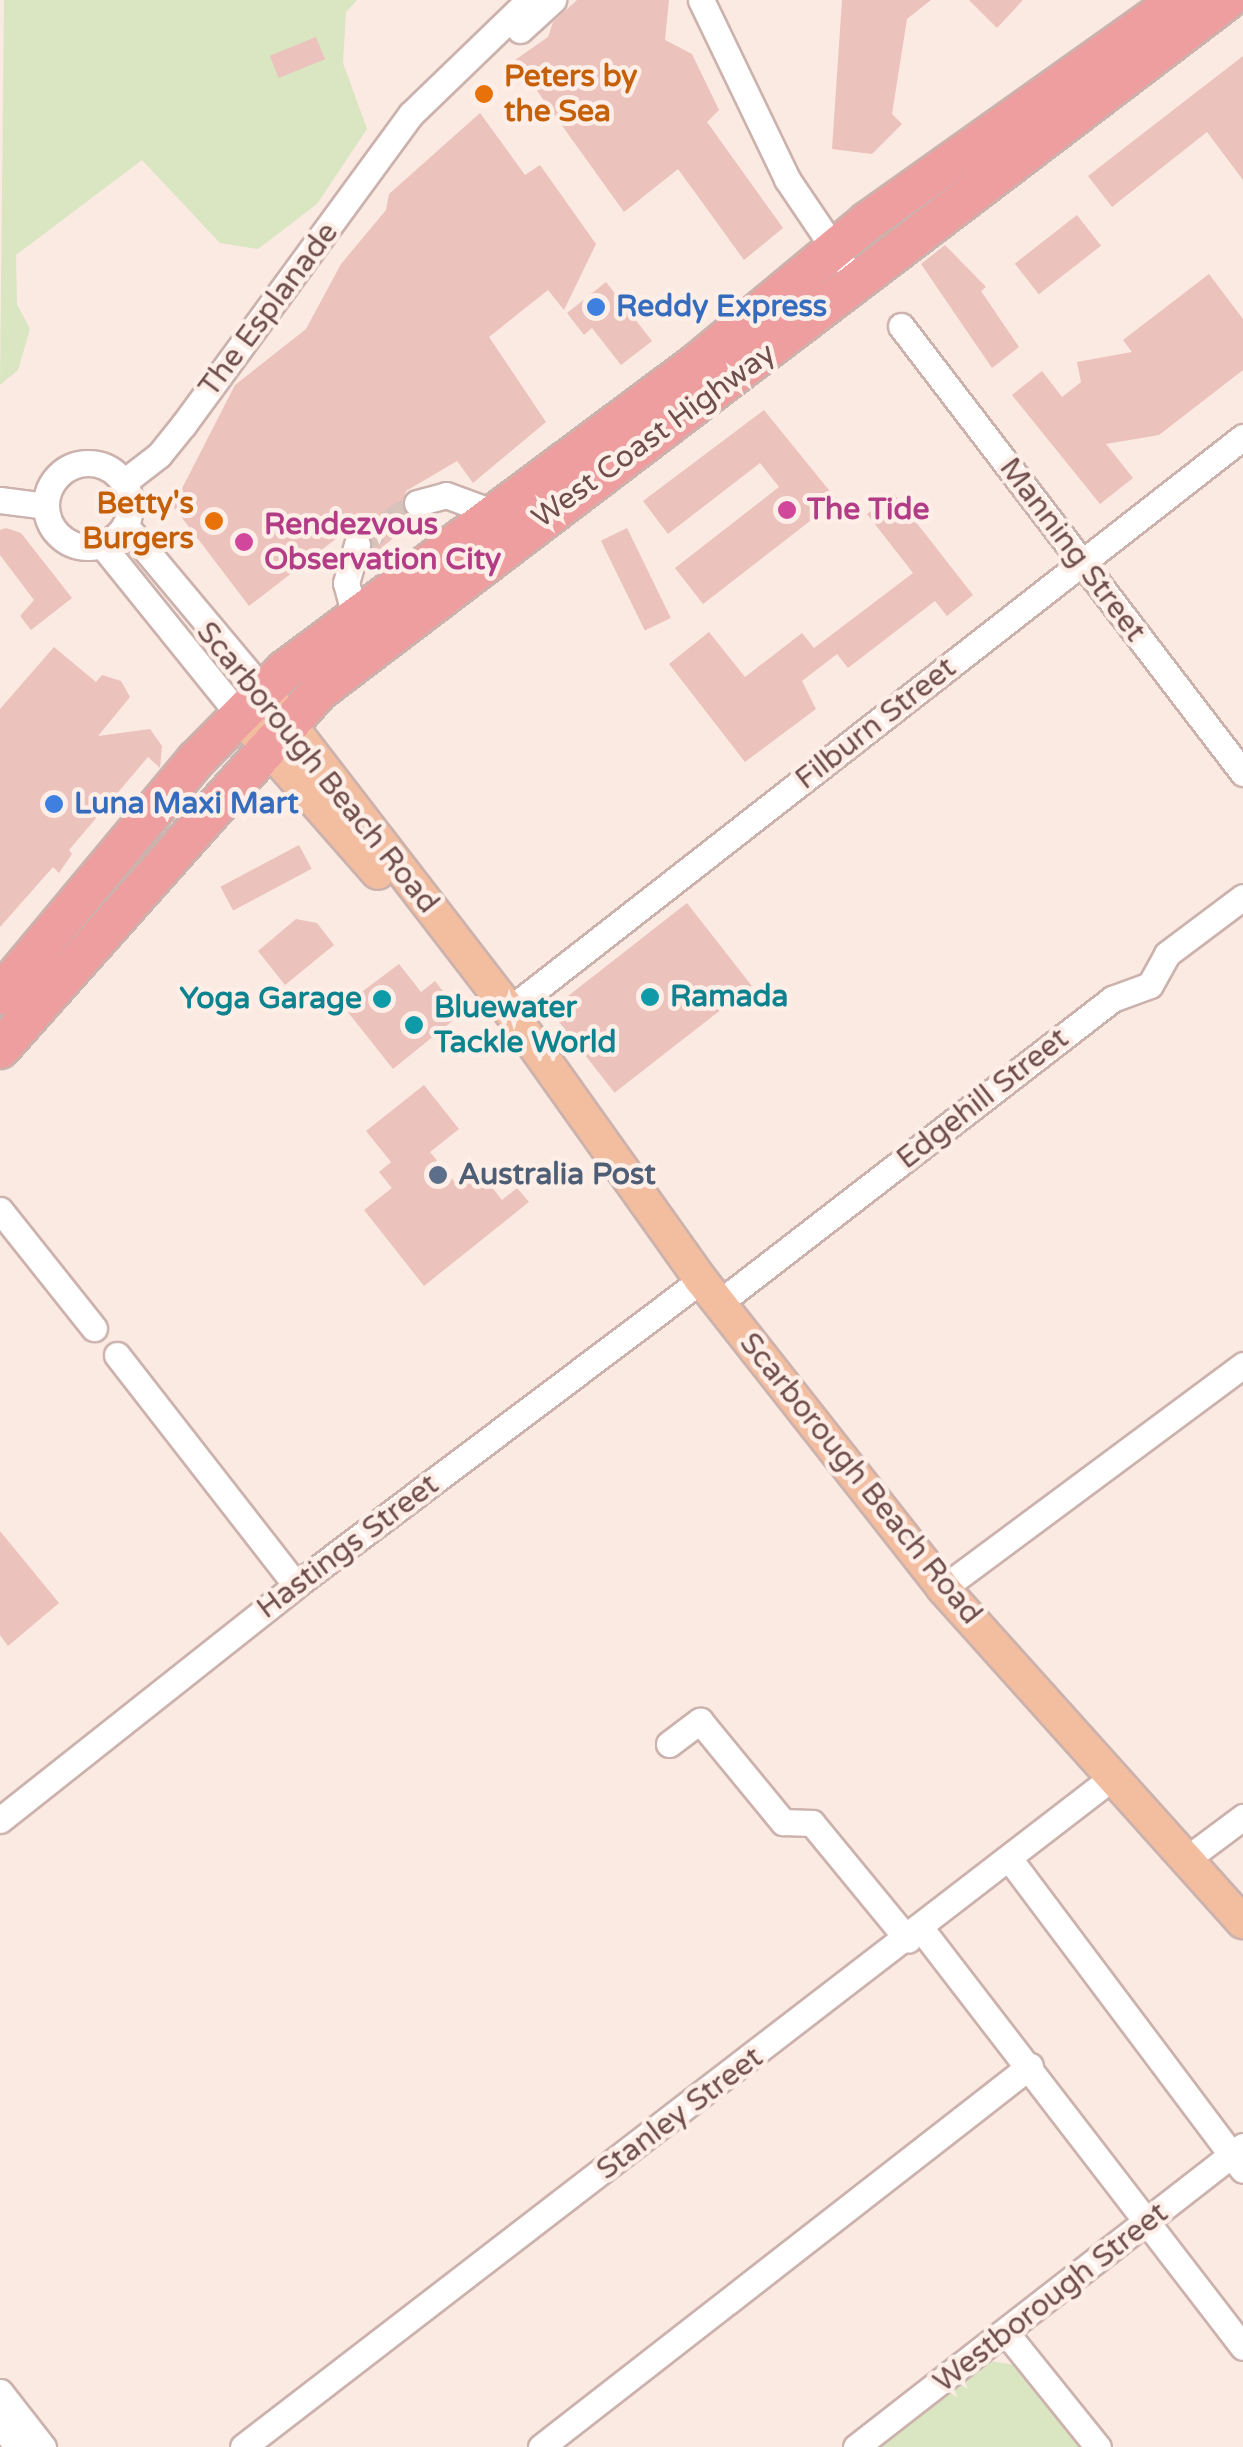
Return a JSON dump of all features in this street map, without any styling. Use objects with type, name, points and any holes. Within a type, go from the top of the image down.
[{"type":"highway","name":"West Coast Highway","points":[[0,995],[251,703],[355,616],[697,363],[834,248],[1179,0]]},
{"type":"highway","name":"West Coast Highway","points":[[0,1049],[319,690],[1227,0]]},
{"type":"main road","name":"Scarborough Beach Road","points":[[251,703],[509,1010],[710,1292],[943,1588],[1243,1922]]},
{"type":"street","name":"The Esplanade","points":[[124,482],[172,440],[430,93],[514,11],[553,0]]},
{"type":"street","points":[[701,0],[787,179],[857,280]]},
{"type":"street","name":"Manning Street","points":[[902,326],[1243,773]]},
{"type":"street","name":"Filburn Street","points":[[509,1010],[1243,438]]},
{"type":"street","points":[[70,466],[105,466],[124,482],[130,503],[126,525],[102,545],[64,540],[46,506],[52,482],[70,466]]},
{"type":"street","points":[[417,503],[446,494],[494,514]]},
{"type":"street","points":[[0,500],[46,506]]},
{"type":"street","name":"Scarborough Beach Road","points":[[126,525],[251,703]]},
{"type":"street","name":"Scarborough Beach Road","points":[[102,545],[251,703]]},
{"type":"street","points":[[355,616],[346,584],[357,545]]},
{"type":"street","name":"Edgehill Street","points":[[710,1292],[1112,999],[1150,984],[1166,954],[1243,897]]},
{"type":"street","points":[[0,1210],[94,1328]]},
{"type":"street","name":"Hastings Street","points":[[0,1820],[296,1585],[710,1292]]},
{"type":"street","points":[[117,1356],[296,1585]]},
{"type":"street","points":[[943,1588],[1243,1365]]},
{"type":"street","points":[[669,1744],[700,1721],[783,1822],[812,1823],[1030,2066],[1243,2347]]},
{"type":"street","name":"Stanley Street","points":[[249,2445],[1011,1861],[1114,1776]]},
{"type":"street","points":[[1188,1858],[1243,1817]]},
{"type":"street","points":[[1011,1861],[1239,2157]]},
{"type":"street","points":[[541,2447],[1030,2066]]},
{"type":"street","name":"Westborough Street","points":[[856,2447],[1239,2157]]},
{"type":"street","points":[[1006,2334],[1098,2447]]},
{"type":"street","points":[[0,2392],[42,2447]]},
{"type":"street","points":[[0,2424],[18,2447]]},
{"type":"green space","points":[[4,0],[357,0],[346,12],[343,63],[367,129],[317,204],[258,249],[220,243],[142,160],[16,255],[17,304],[30,329],[18,370],[0,385]]},
{"type":"green space","points":[[984,2360],[1015,2365],[1080,2447],[868,2447]]},
{"type":"building","points":[[577,0],[669,0],[665,40],[692,54],[719,110],[707,122],[783,228],[744,260],[678,169],[624,212],[515,60],[548,37],[553,22]]},
{"type":"building","points":[[842,0],[931,0],[907,19],[892,114],[902,124],[872,154],[832,149]]},
{"type":"building","points":[[969,0],[1023,0],[997,28]]},
{"type":"building","points":[[316,37],[325,59],[279,78],[270,56]]},
{"type":"building","points":[[1243,56],[1243,180],[1207,132],[1112,207],[1088,176]]},
{"type":"building","points":[[480,113],[525,175],[540,165],[596,244],[564,310],[548,290],[489,337],[546,422],[473,483],[457,461],[406,491],[402,508],[417,519],[370,557],[368,533],[346,531],[249,606],[173,506],[235,385],[306,329],[341,264],[386,210],[389,194]]},
{"type":"building","points":[[1077,215],[1101,246],[1039,294],[1015,264]]},
{"type":"building","points":[[945,245],[986,287],[981,291],[1019,347],[992,368],[921,264]]},
{"type":"building","points":[[1209,274],[1243,319],[1243,370],[1159,435],[1106,444],[1133,478],[1100,504],[1012,395],[1042,371],[1062,397],[1081,382],[1077,362],[1132,352],[1123,340]]},
{"type":"building","points":[[606,282],[652,341],[621,365],[592,328],[584,335],[567,313]]},
{"type":"building","name":"The Tide","points":[[764,410],[837,500],[703,604],[675,568],[779,487],[760,463],[668,534],[643,501]]},
{"type":"building","points":[[894,494],[973,595],[947,616],[935,601],[848,668],[837,654],[802,681],[816,709],[745,762],[669,664],[709,632],[745,677],[802,633],[814,648],[913,573],[867,514]]},
{"type":"building","points":[[627,528],[671,618],[645,631],[601,541]]},
{"type":"building","points":[[0,530],[21,533],[72,598],[31,630],[20,616],[34,600],[0,555]]},
{"type":"building","name":"Luna Maxi Mart","points":[[54,647],[96,682],[102,675],[121,681],[130,697],[98,736],[150,729],[162,746],[160,768],[148,757],[69,850],[72,854],[59,873],[53,867],[0,927],[0,709]]},
{"type":"building","points":[[299,845],[312,869],[233,911],[220,887]]},
{"type":"building","name":"Ramada","points":[[687,903],[752,986],[615,1093],[550,1010]]},
{"type":"building","points":[[296,919],[317,923],[334,945],[285,985],[258,951]]},
{"type":"building","points":[[399,964],[421,992],[435,981],[461,1014],[393,1069],[343,1006]]},
{"type":"building","points":[[424,1085],[459,1129],[430,1152],[458,1186],[478,1170],[502,1200],[517,1188],[529,1202],[424,1286],[364,1210],[392,1188],[379,1172],[391,1162],[366,1131]]},
{"type":"building","points":[[0,1531],[59,1603],[8,1646],[0,1635]]},
{"type":"tunnel","points":[[357,545],[417,503]]},
{"type":"place","name":"Peters by the Sea","points":[[484,94]]},
{"type":"place","name":"Reddy Express","points":[[596,307]]},
{"type":"place","name":"The Tide","points":[[787,510]]},
{"type":"place","name":"Betty's Burgers","points":[[214,521]]},
{"type":"place","name":"Rendezvous Observation City","points":[[244,542]]},
{"type":"place","name":"Luna Maxi Mart","points":[[54,804]]},
{"type":"place","name":"Ramada","points":[[650,997]]},
{"type":"place","name":"Yoga Garage","points":[[382,999]]},
{"type":"place","name":"Bluewater Tackle World","points":[[414,1025]]},
{"type":"place","name":"Australia Post","points":[[438,1175]]}]
